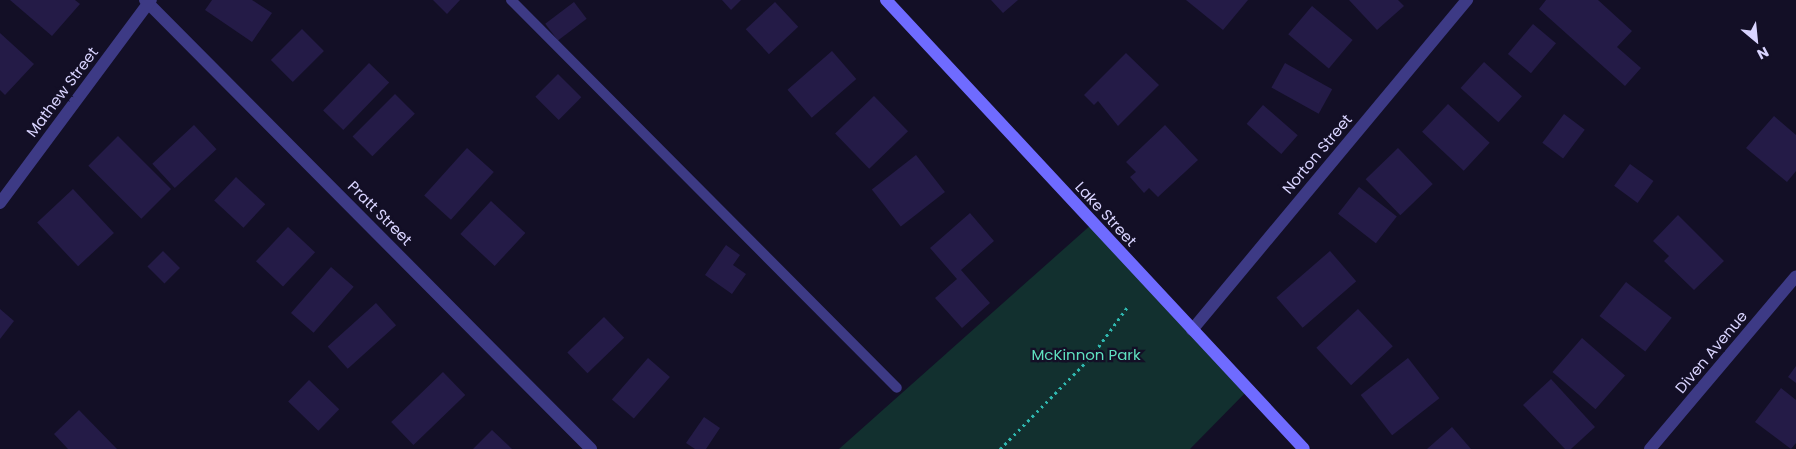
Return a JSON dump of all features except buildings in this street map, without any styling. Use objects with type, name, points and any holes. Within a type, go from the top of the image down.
[{"type":"main road","name":"Lake Street","points":[[886,0],[1304,449]]},
{"type":"street","name":"Norton Street","points":[[1192,330],[1467,0]]},
{"type":"street","name":"Mathew Street","points":[[0,203],[148,1]]},
{"type":"street","name":"Pratt Street","points":[[148,1],[591,449]]},
{"type":"street","name":"Diven Avenue","points":[[1650,449],[1796,276]]},
{"type":"lane","points":[[512,0],[897,388]]},
{"type":"path","points":[[1000,449],[1091,357],[1128,306]]},
{"type":"green space","name":"McKinnon Park","points":[[1092,224],[1248,390],[1190,449],[839,449]]}]
